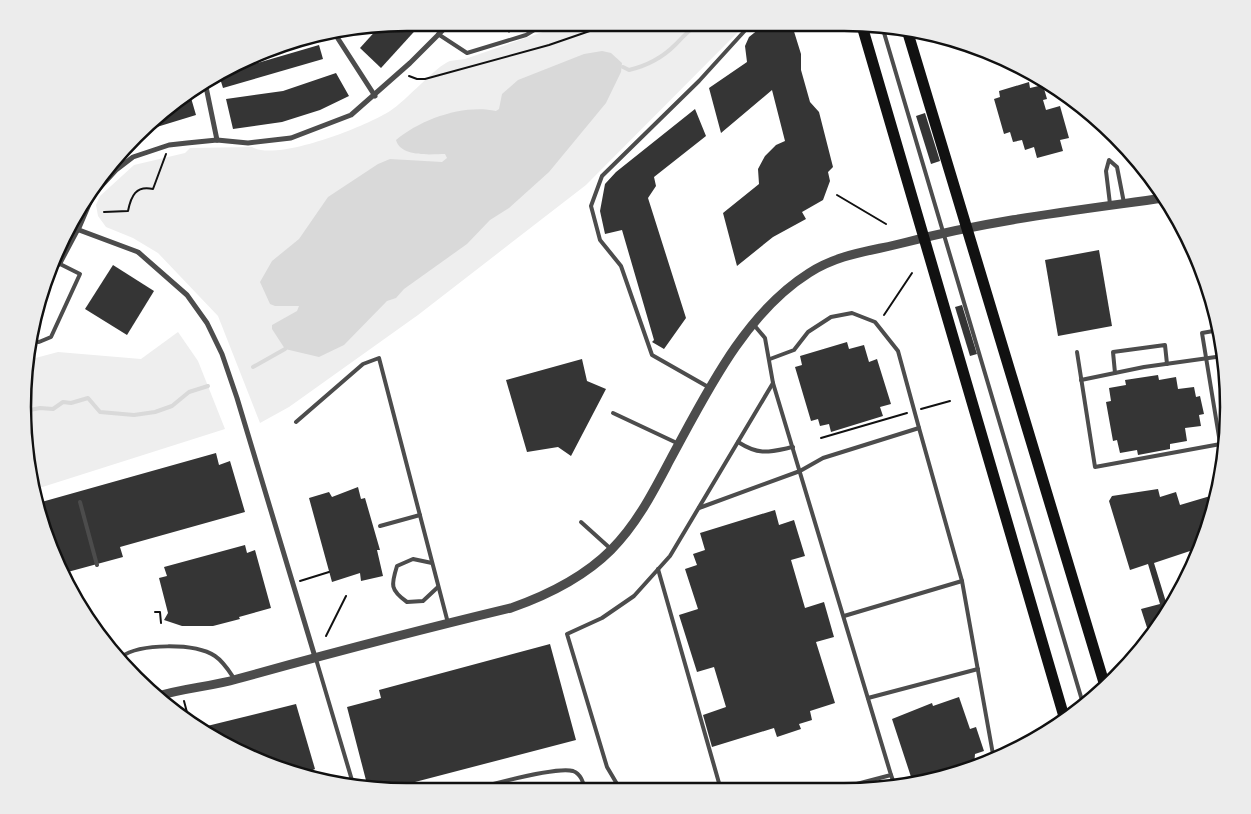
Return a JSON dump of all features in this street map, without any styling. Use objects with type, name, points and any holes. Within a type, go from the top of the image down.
[{"type":"main road","points":[[864,32],[1064,712]]},
{"type":"main road","points":[[909,37],[1103,680]]},
{"type":"street","points":[[111,175],[133,157],[169,145],[217,140],[248,143],[291,138],[351,115],[401,72],[441,31]]},
{"type":"street","points":[[337,37],[375,96]]},
{"type":"street","points":[[207,90],[217,140]]},
{"type":"street","points":[[164,694],[182,689],[235,680],[315,657],[511,608],[543,596],[592,567],[612,550],[644,510],[711,388],[752,322],[771,301],[831,261],[868,249],[968,227],[1157,199]]},
{"type":"street","points":[[84,215],[78,230],[138,252],[187,295],[207,323],[222,354],[315,657]]},
{"type":"lane","points":[[438,34],[467,52],[532,31]]},
{"type":"lane","points":[[711,388],[652,355],[621,266],[600,240],[591,206],[602,176],[699,81],[745,31]]},
{"type":"lane","points":[[884,33],[1081,698]]},
{"type":"lane","points":[[1110,206],[1106,171],[1109,160],[1117,168],[1124,204]]},
{"type":"lane","points":[[37,342],[51,337],[80,274],[60,264],[78,230]]},
{"type":"lane","points":[[770,359],[794,350],[808,332],[831,317],[852,313],[876,322],[898,350],[962,581],[993,752]]},
{"type":"lane","points":[[752,322],[765,338],[773,383],[893,780]]},
{"type":"lane","points":[[1212,331],[1202,333],[1219,436]]},
{"type":"lane","points":[[1115,373],[1113,352],[1164,345],[1167,364]]},
{"type":"lane","points":[[1077,352],[1095,466],[1218,444]]},
{"type":"lane","points":[[1081,380],[1217,357]]},
{"type":"lane","points":[[296,422],[363,364],[379,358],[448,623]]},
{"type":"lane","points":[[616,783],[606,767],[567,634],[602,618],[628,600],[670,556],[773,383]]},
{"type":"lane","points":[[613,413],[679,444]]},
{"type":"lane","points":[[699,508],[800,471],[822,458],[919,428]]},
{"type":"lane","points":[[738,442],[752,451],[766,453],[793,447]]},
{"type":"lane","points":[[80,502],[97,565]]},
{"type":"lane","points":[[380,526],[420,515]]},
{"type":"lane","points":[[581,522],[612,550]]},
{"type":"lane","points":[[432,563],[413,559],[398,566],[392,582],[396,594],[407,602],[423,601],[438,588]]},
{"type":"lane","points":[[658,569],[719,783]]},
{"type":"lane","points":[[844,616],[962,581]]},
{"type":"lane","points":[[124,655],[128,652],[165,646],[198,649],[214,655],[224,664],[235,680]]},
{"type":"lane","points":[[315,657],[352,779]]},
{"type":"lane","points":[[868,698],[978,669]]},
{"type":"lane","points":[[501,783],[556,771],[573,771],[582,779],[583,783]]},
{"type":"lane","points":[[868,782],[891,775]]},
{"type":"path","points":[[401,72],[417,80],[425,79],[549,45],[590,31]]},
{"type":"path","points":[[104,212],[128,211],[131,198],[138,190],[153,189],[169,145]]},
{"type":"path","points":[[837,195],[886,224]]},
{"type":"path","points":[[884,315],[912,272]]},
{"type":"path","points":[[821,438],[950,401]]},
{"type":"path","points":[[293,583],[329,572]]},
{"type":"path","points":[[326,636],[346,596]]},
{"type":"path","points":[[154,612],[160,612],[161,623]]},
{"type":"path","points":[[182,689],[187,711]]},
{"type":"shaded area","points":[[546,31],[739,31],[586,185],[418,315],[289,407],[260,423],[218,316],[158,253],[133,238],[106,227],[98,216],[96,205],[100,196],[134,165],[185,153],[190,148],[252,147],[264,150],[281,150],[343,133],[390,111],[444,64],[450,61],[465,59]]},
{"type":"shaded area","points":[[602,51],[611,53],[622,63],[621,72],[606,103],[549,172],[509,208],[490,220],[467,244],[404,289],[396,298],[387,301],[344,345],[319,357],[285,349],[272,329],[272,325],[297,311],[299,306],[275,306],[270,304],[260,282],[272,261],[299,239],[328,197],[378,164],[390,159],[442,162],[447,158],[445,154],[418,154],[410,152],[399,146],[396,140],[406,132],[443,115],[470,110],[484,109],[496,111],[499,109],[502,94],[518,80],[584,54]]},
{"type":"shaded area","points":[[178,332],[198,361],[225,429],[40,488],[32,432],[31,407],[34,358],[58,352],[141,359]]},
{"type":"building","points":[[415,31],[381,68],[360,48],[374,33]]},
{"type":"building","points":[[756,31],[794,31],[801,54],[801,70],[810,102],[819,112],[833,167],[828,172],[830,181],[823,200],[802,212],[806,219],[773,237],[737,266],[723,213],[759,184],[758,169],[765,156],[776,145],[785,141],[772,90],[721,133],[709,88],[747,62],[745,46],[749,37]]},
{"type":"building","points":[[319,45],[323,59],[223,88],[221,81],[255,64]]},
{"type":"building","points":[[336,73],[349,96],[320,110],[282,122],[233,129],[226,99],[283,91]]},
{"type":"building","points":[[1029,82],[1030,88],[1039,86],[1044,90],[1047,99],[1043,100],[1046,110],[1060,106],[1069,138],[1060,140],[1063,151],[1037,158],[1034,147],[1025,150],[1022,140],[1013,142],[1010,132],[1004,134],[994,99],[1000,97],[999,91]]},
{"type":"building","points":[[191,100],[196,115],[155,127]]},
{"type":"building","points":[[695,109],[706,136],[654,177],[656,186],[648,198],[686,318],[664,349],[652,342],[654,340],[622,230],[605,234],[600,211],[605,184],[616,172]]},
{"type":"building","points":[[925,113],[940,161],[931,164],[916,116]]},
{"type":"building","points":[[1099,250],[1112,326],[1058,336],[1045,260]]},
{"type":"building","points":[[113,265],[154,291],[127,335],[85,309]]},
{"type":"building","points":[[962,305],[977,354],[970,356],[955,307]]},
{"type":"building","points":[[847,342],[849,349],[864,345],[869,362],[877,359],[891,404],[880,407],[883,416],[831,432],[829,424],[820,426],[818,419],[811,421],[795,367],[802,365],[800,356]]},
{"type":"building","points":[[582,359],[587,381],[606,389],[571,456],[558,447],[527,452],[506,380]]},
{"type":"building","points":[[1158,375],[1159,380],[1176,377],[1178,389],[1194,387],[1196,397],[1200,396],[1204,414],[1199,415],[1201,426],[1185,428],[1187,441],[1170,444],[1170,449],[1138,455],[1137,450],[1120,453],[1117,440],[1113,441],[1106,402],[1111,401],[1109,388],[1126,385],[1125,380]]},
{"type":"building","points":[[216,453],[219,465],[230,461],[245,512],[120,547],[123,557],[69,572],[51,528],[43,501]]},
{"type":"building","points":[[358,487],[361,499],[365,498],[380,550],[377,550],[383,576],[361,581],[360,573],[332,582],[309,498],[329,492],[332,497]]},
{"type":"building","points":[[1158,489],[1160,497],[1176,492],[1180,505],[1209,496],[1191,551],[1154,563],[1166,601],[1147,628],[1141,609],[1160,604],[1148,564],[1130,570],[1109,501],[1112,496]]},
{"type":"building","points":[[775,510],[779,525],[794,520],[805,556],[791,560],[805,608],[824,602],[834,637],[816,642],[835,703],[810,711],[812,720],[799,724],[801,729],[777,737],[774,728],[712,747],[703,715],[726,707],[714,667],[697,672],[679,615],[698,609],[685,569],[697,565],[693,554],[705,550],[700,533]]},
{"type":"building","points":[[245,545],[247,553],[255,550],[271,608],[213,626],[182,626],[164,620],[168,613],[159,578],[167,576],[164,567]]},
{"type":"building","points":[[550,644],[576,740],[411,783],[366,781],[347,707],[381,698],[379,690]]},
{"type":"building","points":[[959,697],[970,729],[976,727],[984,751],[975,754],[975,759],[965,763],[911,777],[892,719],[932,703],[933,706]]},
{"type":"building","points":[[296,704],[315,769],[310,770],[263,754],[209,726]]},
{"type":"waterway","points":[[623,67],[629,70],[654,60],[690,31]]},
{"type":"waterway","points":[[253,367],[285,349]]},
{"type":"waterway","points":[[31,410],[53,409],[63,402],[71,403],[88,398],[100,412],[134,415],[155,412],[172,406],[189,392],[208,386]]}]
